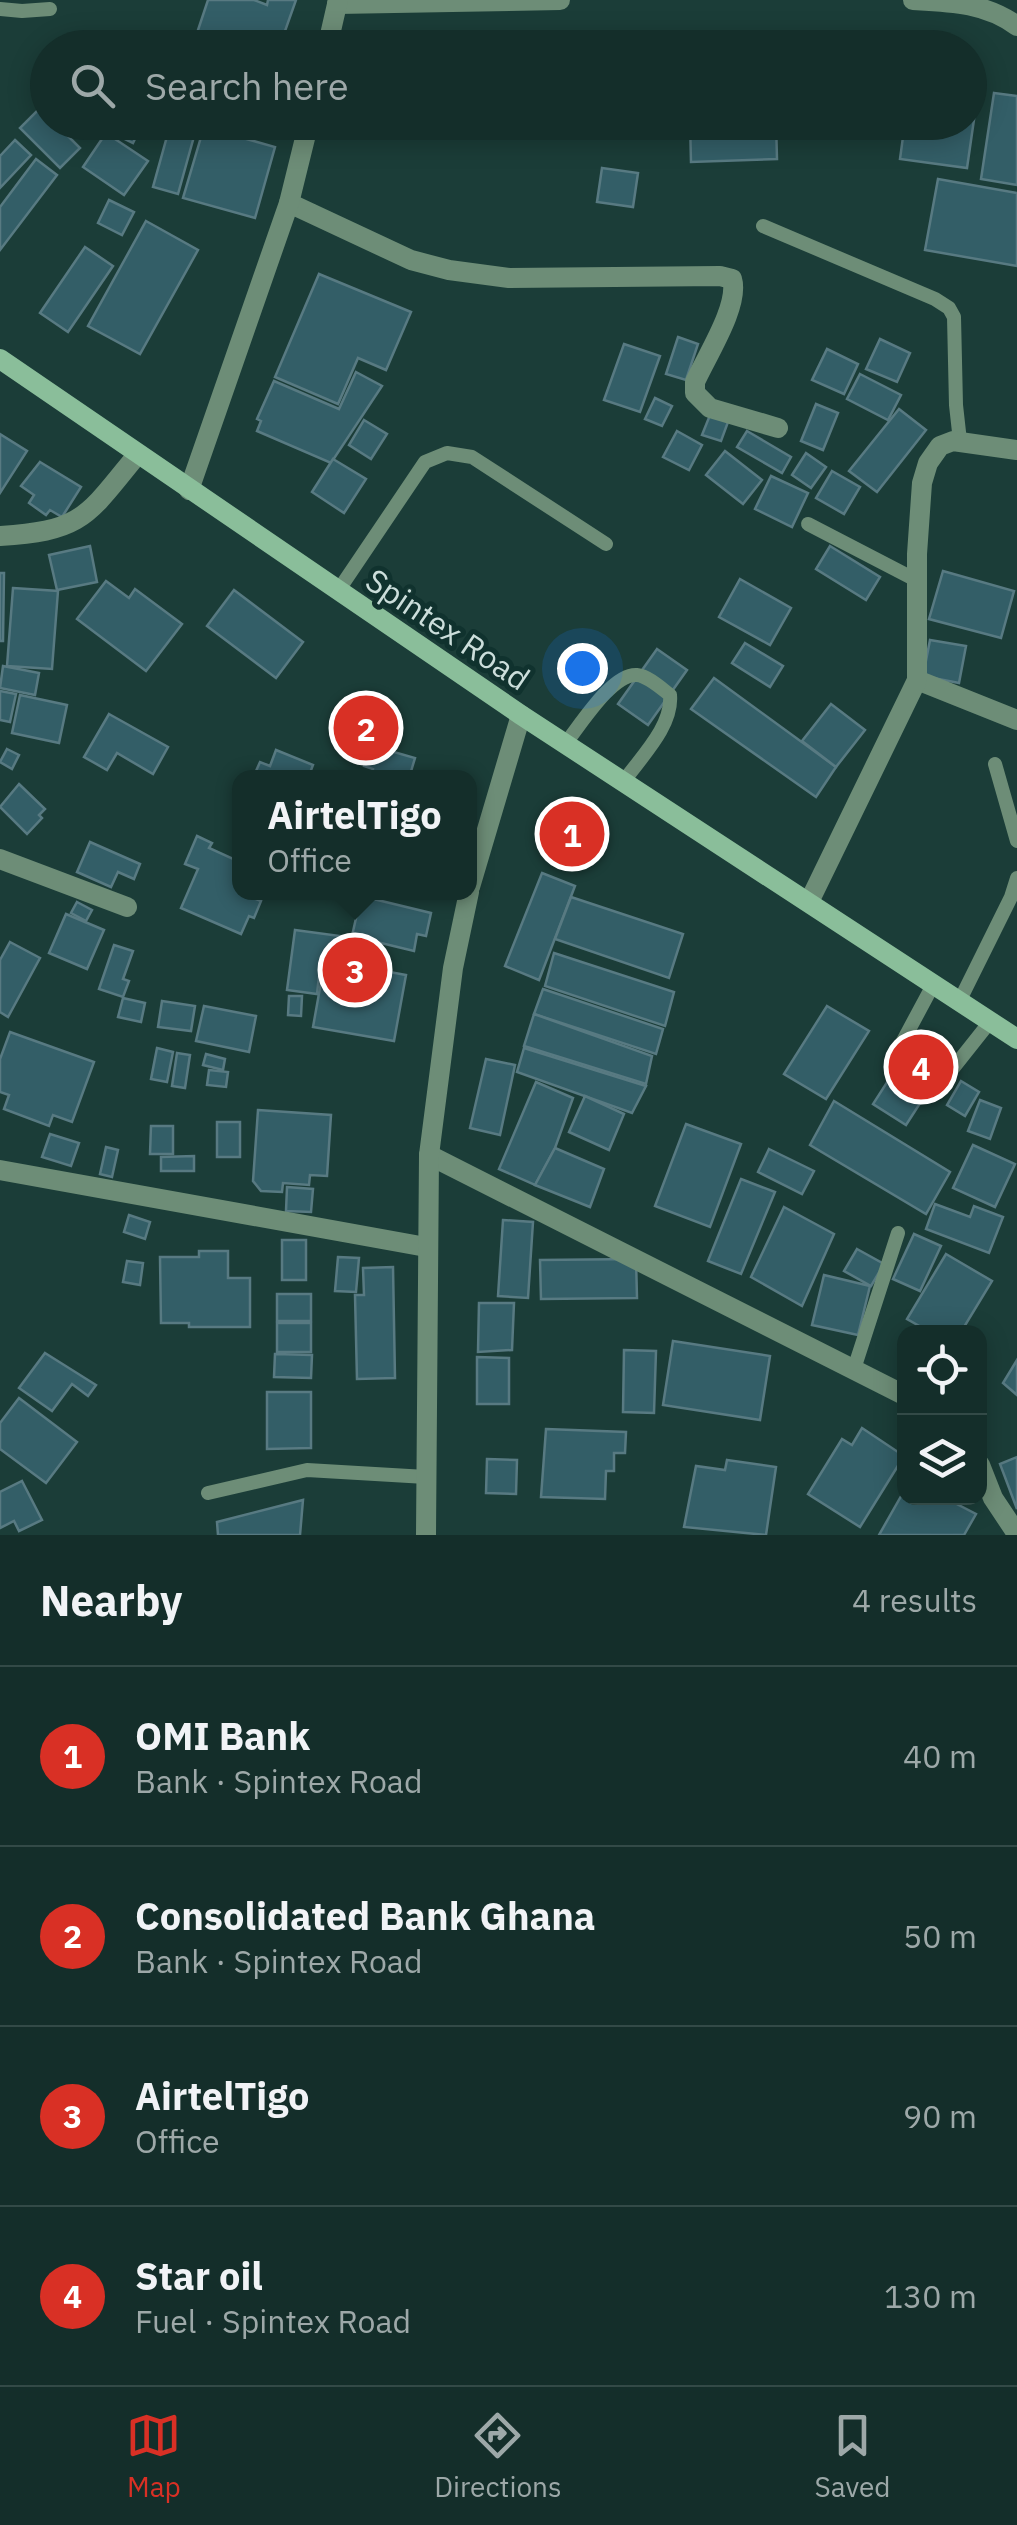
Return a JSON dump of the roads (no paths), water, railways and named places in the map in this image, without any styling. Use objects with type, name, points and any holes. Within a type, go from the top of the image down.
[{"type":"main road","name":"Spintex Road","points":[[0,359],[521,715],[1017,1039]]},
{"type":"street","points":[[331,30],[338,2],[560,0]]},
{"type":"street","points":[[914,0],[983,8],[1017,26]]},
{"type":"street","points":[[189,490],[290,203],[305,140]]},
{"type":"street","points":[[290,203],[411,260],[449,270],[510,278],[732,279],[732,303],[694,382],[695,394],[710,408],[778,428]]},
{"type":"street","points":[[809,902],[917,680],[916,580],[922,483],[928,464],[940,446],[960,440],[1017,450]]},
{"type":"street","points":[[0,536],[31,534],[73,524],[88,514],[137,455]]},
{"type":"street","points":[[917,680],[1017,720]]},
{"type":"street","points":[[477,863],[521,715]]},
{"type":"street","points":[[0,858],[127,907]]},
{"type":"street","points":[[426,1535],[429,1155],[467,900]]},
{"type":"street","points":[[429,1155],[897,1391]]},
{"type":"street","points":[[0,1170],[426,1247]]},
{"type":"street","points":[[987,1482],[1017,1534]]},
{"type":"lane","points":[[0,9],[50,9]]},
{"type":"lane","points":[[763,226],[949,308],[954,317],[960,440]]},
{"type":"lane","points":[[338,591],[425,462],[446,454],[472,457],[606,544]]},
{"type":"lane","points":[[808,524],[916,580]]},
{"type":"lane","points":[[565,744],[614,683],[626,676],[642,675],[670,695],[671,707],[624,782]]},
{"type":"lane","points":[[995,764],[1017,841]]},
{"type":"lane","points":[[959,1002],[1017,878]]},
{"type":"lane","points":[[933,985],[896,1054],[899,1075],[918,1088],[939,1086],[989,1023]]},
{"type":"lane","points":[[854,1369],[898,1234]]},
{"type":"lane","points":[[208,1493],[307,1470],[426,1477]]},
{"type":"place","name":"Consolidated Bank Ghana","points":[[366,728]]},
{"type":"place","name":"OMI Bank","points":[[572,834]]},
{"type":"place","name":"AirtelTigo","points":[[355,970]]},
{"type":"place","name":"Star oil","points":[[921,1067]]}]
